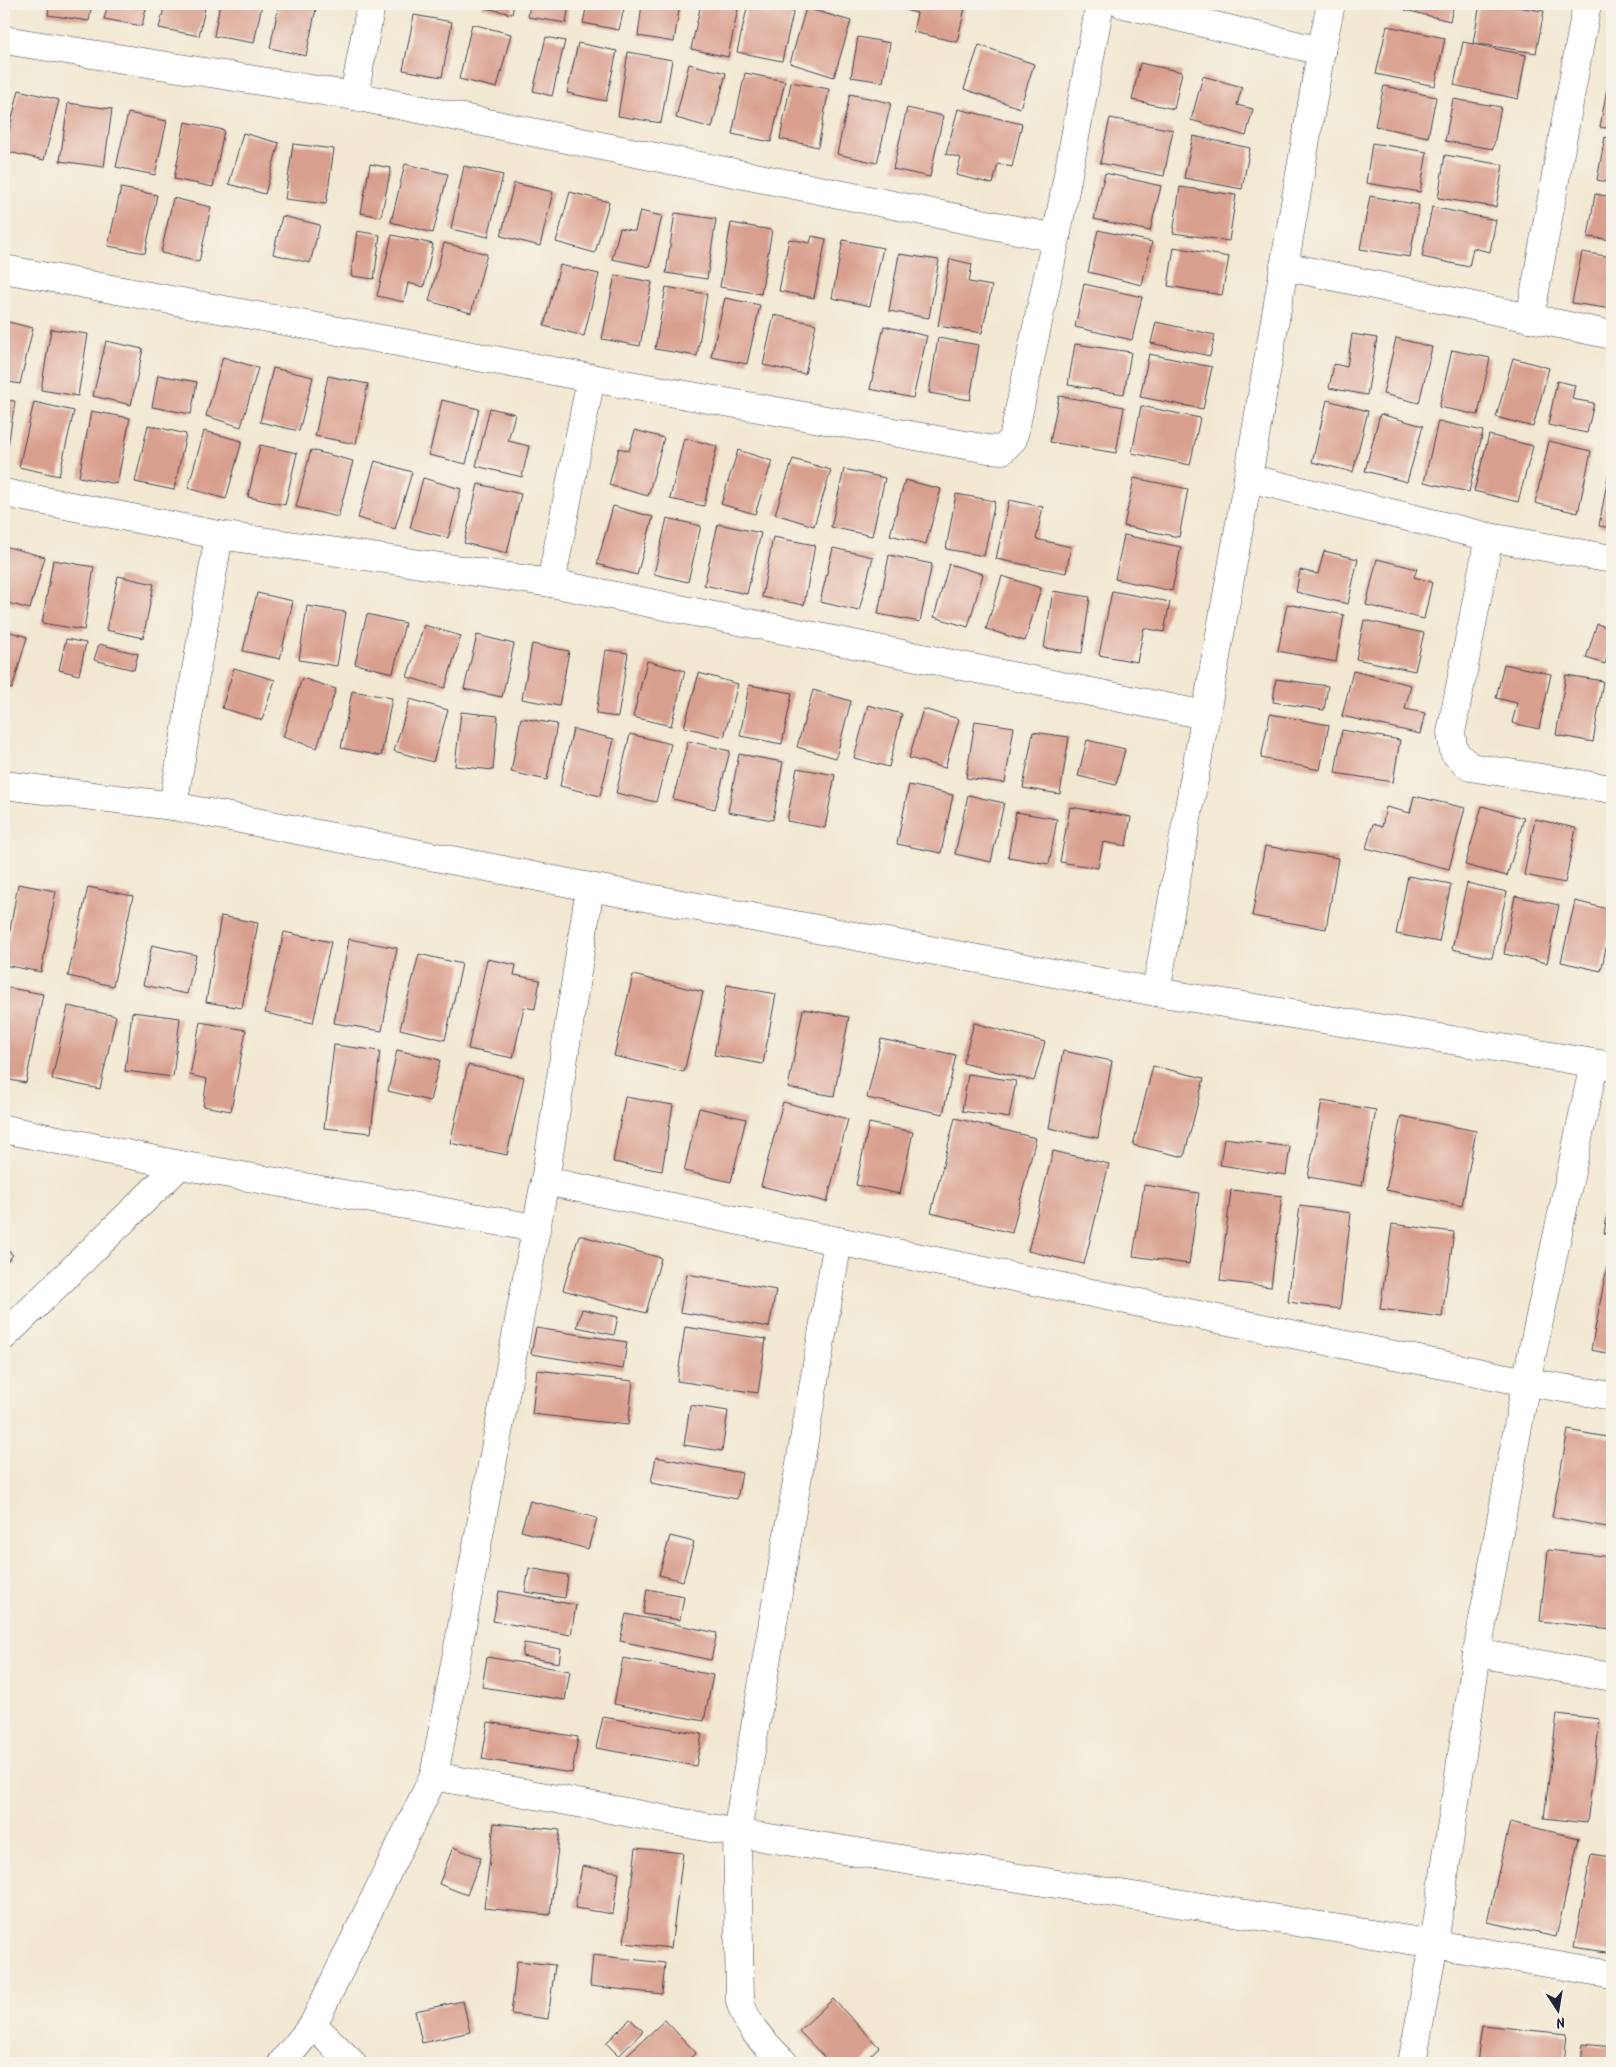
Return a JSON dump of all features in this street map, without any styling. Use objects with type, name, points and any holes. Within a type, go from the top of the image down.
[{"type":"street","points":[[354,96],[370,4]]},
{"type":"street","points":[[4,269],[591,378],[1002,450],[1013,439],[1056,238],[1100,4]]},
{"type":"street","points":[[1123,4],[1320,51]]},
{"type":"street","points":[[1156,992],[1248,478],[1320,51],[1331,4]]},
{"type":"street","points":[[1530,318],[1587,4]]},
{"type":"street","points":[[4,40],[354,96],[1056,238]]},
{"type":"street","points":[[1284,266],[1612,334]]},
{"type":"street","points":[[551,583],[591,378]]},
{"type":"street","points":[[1248,478],[1489,537],[1612,560]]},
{"type":"street","points":[[4,493],[219,535],[551,583],[1205,715]]},
{"type":"street","points":[[173,806],[219,535]]},
{"type":"street","points":[[1489,537],[1451,733],[1454,752],[1470,767],[1612,789]]},
{"type":"street","points":[[4,785],[173,806],[590,887],[1156,992],[1603,1065],[1526,1382],[1478,1653],[1434,1944],[1412,2063]]},
{"type":"street","points":[[282,2063],[313,2024],[434,1776],[535,1228],[546,1181],[590,887]]},
{"type":"street","points":[[4,1129],[180,1165],[535,1228]]},
{"type":"street","points":[[4,1336],[180,1165]]},
{"type":"street","points":[[546,1181],[1526,1382],[1612,1396]]},
{"type":"street","points":[[784,2063],[751,2029],[744,2016],[740,2001],[737,1833],[838,1241]]},
{"type":"street","points":[[1478,1653],[1612,1677]]},
{"type":"street","points":[[434,1776],[737,1833],[1612,1974]]},
{"type":"street","points":[[313,2024],[352,2063]]},
{"type":"building","points":[[49,4],[92,4],[89,21],[48,15]]},
{"type":"building","points":[[108,4],[147,4],[142,26],[104,19]]},
{"type":"building","points":[[165,4],[206,4],[199,36],[159,28]]},
{"type":"building","points":[[220,4],[262,4],[254,43],[214,36]]},
{"type":"building","points":[[279,4],[317,4],[306,56],[270,48]]},
{"type":"building","points":[[482,4],[514,4],[512,14],[481,7]]},
{"type":"building","points":[[530,4],[569,4],[566,23],[528,17]]},
{"type":"building","points":[[587,4],[625,4],[619,30],[583,23]]},
{"type":"building","points":[[642,4],[680,4],[674,42],[638,36]]},
{"type":"building","points":[[701,4],[739,4],[728,57],[691,49]]},
{"type":"building","points":[[748,4],[770,4],[794,9],[782,61],[737,52]]},
{"type":"building","points":[[896,4],[966,4],[957,42],[913,32],[917,13],[895,7]]},
{"type":"building","points":[[1406,4],[1454,4],[1450,21],[1405,10]]},
{"type":"building","points":[[1480,4],[1495,4],[1544,11],[1536,53],[1473,43]]},
{"type":"building","points":[[806,8],[851,21],[834,77],[790,63]]},
{"type":"building","points":[[414,15],[452,22],[442,77],[403,70]]},
{"type":"building","points":[[472,24],[511,34],[497,88],[459,79]]},
{"type":"building","points":[[1387,26],[1445,38],[1435,86],[1376,74]]},
{"type":"building","points":[[546,37],[565,41],[552,96],[533,91]]},
{"type":"building","points":[[858,37],[890,43],[883,82],[851,77]]},
{"type":"building","points":[[1463,42],[1526,55],[1518,99],[1454,85]]},
{"type":"building","points":[[578,43],[617,51],[606,101],[567,93]]},
{"type":"building","points":[[979,45],[1034,64],[1020,108],[964,89]]},
{"type":"building","points":[[628,52],[672,60],[661,123],[618,116]]},
{"type":"building","points":[[1140,63],[1182,72],[1174,109],[1132,100]]},
{"type":"building","points":[[689,64],[726,73],[712,128],[676,118]]},
{"type":"building","points":[[745,73],[785,81],[771,142],[732,134]]},
{"type":"building","points":[[1203,76],[1242,87],[1237,105],[1253,109],[1246,136],[1191,120]]},
{"type":"building","points":[[791,82],[829,89],[818,147],[780,139]]},
{"type":"building","points":[[1608,83],[1612,83],[1612,129],[1600,127]]},
{"type":"building","points":[[1384,86],[1436,97],[1428,137],[1375,126]]},
{"type":"building","points":[[19,90],[59,100],[44,160],[4,151]]},
{"type":"building","points":[[850,94],[891,103],[877,163],[837,154]]},
{"type":"building","points":[[1453,99],[1501,107],[1493,149],[1445,141]]},
{"type":"building","points":[[68,103],[112,109],[104,167],[60,161]]},
{"type":"building","points":[[907,108],[943,116],[930,177],[893,169]]},
{"type":"building","points":[[958,109],[1022,124],[1012,167],[998,164],[993,184],[956,175],[961,158],[946,154]]},
{"type":"building","points":[[128,113],[167,121],[155,175],[116,167]]},
{"type":"building","points":[[1110,118],[1173,130],[1164,176],[1100,163]]},
{"type":"building","points":[[185,122],[224,130],[213,187],[174,179]]},
{"type":"building","points":[[243,133],[279,143],[265,194],[229,184]]},
{"type":"building","points":[[1193,136],[1250,148],[1242,189],[1184,178]]},
{"type":"building","points":[[1605,137],[1612,139],[1612,183],[1597,180]]},
{"type":"building","points":[[1372,143],[1427,152],[1420,192],[1366,183]]},
{"type":"building","points":[[293,144],[334,149],[326,204],[285,199]]},
{"type":"building","points":[[1445,155],[1503,165],[1496,207],[1438,198]]},
{"type":"building","points":[[370,164],[391,168],[381,217],[361,213]]},
{"type":"building","points":[[405,164],[448,174],[433,233],[391,222]]},
{"type":"building","points":[[464,166],[503,175],[488,237],[451,229]]},
{"type":"building","points":[[1105,173],[1161,186],[1150,231],[1094,219]]},
{"type":"building","points":[[514,183],[553,192],[540,246],[501,236]]},
{"type":"building","points":[[1180,187],[1236,195],[1229,241],[1173,233]]},
{"type":"building","points":[[121,188],[157,195],[145,253],[108,246]]},
{"type":"building","points":[[570,192],[609,202],[595,253],[556,242]]},
{"type":"building","points":[[1595,194],[1612,197],[1612,240],[1588,237]]},
{"type":"building","points":[[1370,196],[1419,205],[1410,257],[1360,249]]},
{"type":"building","points":[[173,198],[211,207],[199,262],[161,253]]},
{"type":"building","points":[[1432,207],[1496,220],[1490,252],[1473,248],[1469,267],[1422,257]]},
{"type":"building","points":[[640,211],[662,216],[650,267],[612,259],[620,228],[635,231]]},
{"type":"building","points":[[675,213],[716,219],[707,279],[666,273]]},
{"type":"building","points":[[282,216],[320,225],[310,263],[273,254]]},
{"type":"building","points":[[731,223],[772,230],[761,294],[720,287]]},
{"type":"building","points":[[1098,230],[1152,242],[1142,285],[1088,272]]},
{"type":"building","points":[[357,231],[380,235],[374,279],[351,276]]},
{"type":"building","points":[[392,235],[433,244],[424,287],[408,283],[404,302],[377,296]]},
{"type":"building","points":[[812,236],[826,239],[814,298],[779,291],[789,239],[810,243]]},
{"type":"building","points":[[843,240],[883,248],[870,306],[832,298]]},
{"type":"building","points":[[444,243],[487,254],[471,313],[429,301]]},
{"type":"building","points":[[1174,247],[1229,257],[1222,295],[1168,286]]},
{"type":"building","points":[[1582,252],[1612,257],[1612,309],[1572,303]]},
{"type":"building","points":[[899,254],[939,260],[929,318],[889,311]]},
{"type":"building","points":[[950,259],[972,264],[969,282],[992,286],[982,333],[938,326]]},
{"type":"building","points":[[560,265],[599,274],[584,336],[544,326]]},
{"type":"building","points":[[615,275],[652,282],[640,346],[602,339]]},
{"type":"building","points":[[1084,284],[1142,297],[1132,340],[1075,327]]},
{"type":"building","points":[[666,287],[707,294],[697,356],[655,349]]},
{"type":"building","points":[[725,298],[760,305],[747,364],[711,357]]},
{"type":"building","points":[[774,315],[816,324],[805,374],[763,365]]},
{"type":"building","points":[[4,321],[33,328],[20,384],[4,381]]},
{"type":"building","points":[[1156,322],[1215,335],[1210,356],[1151,343]]},
{"type":"building","points":[[884,326],[927,336],[913,398],[870,389]]},
{"type":"building","points":[[51,329],[88,334],[78,396],[41,390]]},
{"type":"building","points":[[1352,334],[1377,338],[1367,395],[1329,388],[1334,364],[1347,367]]},
{"type":"building","points":[[938,338],[979,345],[970,400],[929,393]]},
{"type":"building","points":[[1396,338],[1432,347],[1419,403],[1383,394]]},
{"type":"building","points":[[106,341],[143,349],[131,405],[93,396]]},
{"type":"building","points":[[1075,344],[1131,352],[1124,394],[1068,385]]},
{"type":"building","points":[[1452,350],[1490,358],[1478,415],[1439,407]]},
{"type":"building","points":[[1149,354],[1212,367],[1203,409],[1140,397]]},
{"type":"building","points":[[223,357],[258,368],[241,427],[206,416]]},
{"type":"building","points":[[1513,358],[1549,368],[1533,427],[1496,417]]},
{"type":"building","points":[[273,368],[313,377],[299,431],[260,422]]},
{"type":"building","points":[[158,375],[197,382],[191,414],[152,407]]},
{"type":"building","points":[[328,376],[368,384],[356,444],[315,436]]},
{"type":"building","points":[[1557,381],[1575,385],[1572,399],[1594,403],[1587,433],[1548,425]]},
{"type":"building","points":[[1059,396],[1124,407],[1116,453],[1050,442]]},
{"type":"building","points":[[4,400],[15,401],[6,459],[4,459]]},
{"type":"building","points":[[442,400],[479,409],[466,464],[429,455]]},
{"type":"building","points":[[1327,400],[1368,411],[1353,472],[1312,462]]},
{"type":"building","points":[[34,402],[74,411],[59,476],[19,467]]},
{"type":"building","points":[[1141,406],[1200,418],[1190,465],[1132,453]]},
{"type":"building","points":[[490,408],[515,414],[508,441],[529,446],[522,477],[476,466]]},
{"type":"building","points":[[91,411],[130,418],[117,484],[79,477]]},
{"type":"building","points":[[1380,414],[1423,426],[1407,482],[1365,471]]},
{"type":"building","points":[[1438,421],[1483,431],[1469,492],[1424,482]]},
{"type":"building","points":[[148,425],[186,434],[174,490],[135,482]]},
{"type":"building","points":[[635,430],[664,438],[648,496],[609,485],[619,448],[629,451]]},
{"type":"building","points":[[204,431],[242,441],[226,499],[188,488]]},
{"type":"building","points":[[1489,435],[1533,446],[1518,502],[1474,491]]},
{"type":"building","points":[[684,438],[717,446],[704,506],[670,499]]},
{"type":"building","points":[[1549,441],[1591,451],[1578,513],[1535,503]]},
{"type":"building","points":[[260,445],[297,453],[285,505],[248,497]]},
{"type":"building","points":[[311,450],[353,461],[338,517],[296,507]]},
{"type":"building","points":[[738,450],[772,461],[755,514],[721,504]]},
{"type":"building","points":[[793,459],[831,470],[814,526],[775,514]]},
{"type":"building","points":[[375,461],[412,472],[395,529],[358,518]]},
{"type":"building","points":[[844,469],[885,478],[872,536],[831,527]]},
{"type":"building","points":[[1609,471],[1612,471],[1612,528],[1599,526]]},
{"type":"building","points":[[423,478],[461,489],[448,538],[410,528]]},
{"type":"building","points":[[1134,478],[1188,489],[1179,537],[1124,526]]},
{"type":"building","points":[[905,480],[941,489],[926,544],[890,535]]},
{"type":"building","points":[[478,484],[521,494],[507,553],[464,543]]},
{"type":"building","points":[[956,494],[995,501],[984,556],[946,549]]},
{"type":"building","points":[[1009,500],[1043,507],[1036,539],[1071,547],[1066,573],[996,559]]},
{"type":"building","points":[[613,506],[653,517],[637,575],[597,564]]},
{"type":"building","points":[[667,518],[701,526],[688,582],[654,574]]},
{"type":"building","points":[[718,524],[761,533],[747,594],[704,585]]},
{"type":"building","points":[[1124,535],[1181,547],[1172,591],[1115,579]]},
{"type":"building","points":[[773,537],[815,545],[804,605],[762,597]]},
{"type":"building","points":[[4,546],[45,557],[30,609],[4,602]]},
{"type":"building","points":[[833,548],[873,557],[859,611],[820,602]]},
{"type":"building","points":[[1324,551],[1358,559],[1348,604],[1296,592],[1300,570],[1318,574]]},
{"type":"building","points":[[889,555],[932,564],[920,622],[878,614]]},
{"type":"building","points":[[1377,559],[1417,569],[1414,577],[1432,582],[1424,619],[1366,605]]},
{"type":"building","points":[[53,560],[94,567],[84,630],[42,623]]},
{"type":"building","points":[[949,564],[983,574],[968,627],[934,617]]},
{"type":"building","points":[[118,576],[154,584],[143,638],[106,630]]},
{"type":"building","points":[[1002,576],[1041,588],[1025,641],[986,629]]},
{"type":"building","points":[[1053,591],[1090,597],[1082,653],[1044,648]]},
{"type":"building","points":[[1112,591],[1170,602],[1164,632],[1144,628],[1137,662],[1099,655]]},
{"type":"building","points":[[257,593],[293,601],[280,659],[243,651]]},
{"type":"building","points":[[1287,604],[1344,615],[1336,662],[1278,651]]},
{"type":"building","points":[[307,606],[346,612],[337,666],[299,660]]},
{"type":"building","points":[[367,614],[405,623],[393,673],[355,664]]},
{"type":"building","points":[[1364,620],[1424,633],[1415,671],[1356,659]]},
{"type":"building","points":[[1597,624],[1612,629],[1612,640],[1605,664],[1586,658]]},
{"type":"building","points":[[424,625],[461,636],[445,688],[407,677]]},
{"type":"building","points":[[4,630],[27,637],[12,689],[4,687]]},
{"type":"building","points":[[477,635],[514,644],[502,697],[464,689]]},
{"type":"building","points":[[66,639],[86,643],[79,675],[59,670]]},
{"type":"building","points":[[99,644],[138,654],[134,670],[94,660]]},
{"type":"building","points":[[532,644],[569,651],[559,706],[522,699]]},
{"type":"building","points":[[606,650],[628,653],[618,717],[596,714]]},
{"type":"building","points":[[647,661],[685,671],[671,726],[633,717]]},
{"type":"building","points":[[1504,664],[1551,674],[1539,729],[1512,723],[1517,703],[1496,698]]},
{"type":"building","points":[[234,668],[275,680],[262,720],[222,708]]},
{"type":"building","points":[[1353,671],[1411,685],[1405,709],[1425,713],[1420,734],[1342,716]]},
{"type":"building","points":[[699,673],[738,684],[724,737],[684,727]]},
{"type":"building","points":[[1566,675],[1603,681],[1593,742],[1556,735]]},
{"type":"building","points":[[302,678],[336,689],[317,748],[283,737]]},
{"type":"building","points":[[1276,679],[1328,686],[1324,710],[1273,702]]},
{"type":"building","points":[[749,685],[792,693],[782,744],[740,736]]},
{"type":"building","points":[[813,690],[851,701],[836,758],[797,747]]},
{"type":"building","points":[[352,691],[392,698],[381,756],[341,748]]},
{"type":"building","points":[[410,699],[448,710],[433,762],[394,751]]},
{"type":"building","points":[[868,705],[902,714],[889,767],[854,758]]},
{"type":"building","points":[[923,709],[959,719],[945,768],[909,758]]},
{"type":"building","points":[[461,712],[498,716],[493,770],[455,766]]},
{"type":"building","points":[[1270,714],[1329,725],[1320,770],[1261,758]]},
{"type":"building","points":[[521,718],[557,724],[547,780],[511,772]]},
{"type":"building","points":[[975,721],[1014,727],[1005,783],[966,778]]},
{"type":"building","points":[[573,729],[614,739],[600,796],[560,786]]},
{"type":"building","points":[[1342,730],[1400,740],[1393,782],[1335,773]]},
{"type":"building","points":[[1033,732],[1069,737],[1060,794],[1023,788]]},
{"type":"building","points":[[630,734],[671,744],[656,802],[616,793]]},
{"type":"building","points":[[1087,740],[1125,749],[1116,785],[1078,776]]},
{"type":"building","points":[[688,741],[730,751],[715,809],[673,799]]},
{"type":"building","points":[[739,754],[783,762],[773,820],[728,812]]},
{"type":"building","points":[[797,768],[835,775],[825,828],[787,821]]},
{"type":"building","points":[[909,785],[953,795],[941,853],[897,844]]},
{"type":"building","points":[[968,795],[1004,803],[991,862],[955,854]]},
{"type":"building","points":[[1414,796],[1465,808],[1449,869],[1366,848],[1373,824],[1382,827],[1386,807],[1410,813]]},
{"type":"building","points":[[1482,806],[1524,818],[1507,876],[1465,865]]},
{"type":"building","points":[[1070,807],[1131,817],[1126,846],[1103,842],[1098,868],[1060,862]]},
{"type":"building","points":[[1016,812],[1057,819],[1049,864],[1008,857]]},
{"type":"building","points":[[1535,819],[1576,828],[1565,883],[1524,875]]},
{"type":"building","points":[[1265,846],[1338,858],[1326,929],[1252,916]]},
{"type":"building","points":[[1408,876],[1451,884],[1439,942],[1396,934]]},
{"type":"building","points":[[1467,883],[1507,892],[1492,958],[1452,949]]},
{"type":"building","points":[[18,884],[56,891],[41,972],[4,965]]},
{"type":"building","points":[[88,887],[133,896],[113,986],[68,976]]},
{"type":"building","points":[[1515,896],[1559,905],[1547,963],[1504,954]]},
{"type":"building","points":[[1575,901],[1612,910],[1612,920],[1601,971],[1561,962]]},
{"type":"building","points":[[221,916],[258,923],[242,1008],[206,1002]]},
{"type":"building","points":[[284,932],[331,942],[313,1023],[265,1013]]},
{"type":"building","points":[[349,939],[397,948],[382,1031],[334,1023]]},
{"type":"building","points":[[152,945],[196,955],[187,994],[143,985]]},
{"type":"building","points":[[419,954],[462,964],[445,1040],[400,1029]]},
{"type":"building","points":[[487,959],[516,965],[514,975],[540,980],[535,1009],[524,1007],[513,1058],[468,1049]]},
{"type":"building","points":[[633,975],[703,992],[684,1072],[614,1056]]},
{"type":"building","points":[[727,985],[776,994],[763,1064],[714,1055]]},
{"type":"building","points":[[4,987],[43,994],[26,1083],[4,1079]]},
{"type":"building","points":[[68,1006],[116,1016],[100,1089],[52,1079]]},
{"type":"building","points":[[803,1009],[849,1017],[834,1096],[788,1088]]},
{"type":"building","points":[[132,1012],[180,1018],[173,1077],[125,1071]]},
{"type":"building","points":[[200,1022],[246,1030],[231,1111],[203,1106],[207,1079],[190,1075]]},
{"type":"building","points":[[974,1023],[1045,1042],[1034,1081],[963,1063]]},
{"type":"building","points":[[881,1039],[956,1055],[943,1114],[867,1098]]},
{"type":"building","points":[[334,1045],[380,1051],[371,1133],[324,1128]]},
{"type":"building","points":[[397,1050],[440,1060],[430,1101],[388,1091]]},
{"type":"building","points":[[1063,1051],[1112,1061],[1098,1138],[1049,1128]]},
{"type":"building","points":[[468,1065],[524,1077],[507,1155],[450,1143]]},
{"type":"building","points":[[1153,1066],[1204,1078],[1184,1157],[1133,1145]]},
{"type":"building","points":[[968,1074],[1016,1081],[1009,1118],[962,1111]]},
{"type":"building","points":[[625,1097],[673,1105],[662,1171],[613,1162]]},
{"type":"building","points":[[1322,1101],[1376,1110],[1362,1186],[1308,1177]]},
{"type":"building","points":[[783,1102],[848,1119],[827,1202],[761,1186]]},
{"type":"building","points":[[699,1108],[746,1119],[731,1182],[684,1171]]},
{"type":"building","points":[[1401,1116],[1476,1131],[1462,1206],[1386,1190]]},
{"type":"building","points":[[955,1118],[1036,1138],[1012,1233],[931,1213]]},
{"type":"building","points":[[869,1123],[913,1132],[900,1194],[856,1185]]},
{"type":"building","points":[[1224,1138],[1290,1147],[1286,1175],[1220,1165]]},
{"type":"building","points":[[1053,1151],[1109,1164],[1084,1264],[1028,1251]]},
{"type":"building","points":[[1144,1185],[1199,1193],[1189,1264],[1133,1256]]},
{"type":"building","points":[[1231,1190],[1282,1196],[1271,1287],[1220,1281]]},
{"type":"building","points":[[1612,1194],[1612,1234],[1604,1233]]},
{"type":"building","points":[[1300,1206],[1351,1213],[1340,1309],[1288,1302]]},
{"type":"building","points":[[1392,1224],[1454,1232],[1442,1317],[1380,1309]]},
{"type":"building","points":[[579,1235],[661,1258],[646,1313],[563,1290]]},
{"type":"building","points":[[4,1247],[13,1255],[4,1265]]},
{"type":"building","points":[[1607,1267],[1612,1268],[1612,1354],[1591,1350]]},
{"type":"building","points":[[687,1274],[776,1290],[769,1327],[680,1312]]},
{"type":"building","points":[[582,1309],[618,1317],[614,1335],[577,1327]]},
{"type":"building","points":[[685,1327],[766,1339],[758,1393],[677,1381]]},
{"type":"building","points":[[536,1328],[627,1342],[623,1369],[531,1354]]},
{"type":"building","points":[[537,1370],[633,1381],[628,1425],[532,1414]]},
{"type":"building","points":[[690,1405],[728,1411],[722,1451],[684,1445]]},
{"type":"building","points":[[1568,1430],[1612,1438],[1612,1528],[1552,1517]]},
{"type":"building","points":[[656,1457],[742,1473],[737,1499],[651,1483]]},
{"type":"building","points":[[530,1501],[597,1518],[588,1549],[521,1531]]},
{"type":"building","points":[[670,1536],[694,1542],[683,1581],[659,1575]]},
{"type":"building","points":[[1548,1550],[1612,1557],[1612,1629],[1540,1621]]},
{"type":"building","points":[[529,1568],[568,1575],[565,1598],[525,1592]]},
{"type":"building","points":[[647,1589],[684,1596],[680,1620],[643,1614]]},
{"type":"building","points":[[499,1591],[576,1605],[571,1635],[493,1621]]},
{"type":"building","points":[[626,1614],[717,1633],[711,1660],[620,1641]]},
{"type":"building","points":[[524,1643],[561,1649],[559,1663],[522,1656]]},
{"type":"building","points":[[487,1657],[570,1671],[565,1700],[482,1687]]},
{"type":"building","points":[[623,1658],[713,1675],[704,1721],[614,1704]]},
{"type":"building","points":[[1557,1714],[1600,1719],[1587,1823],[1544,1818]]},
{"type":"building","points":[[603,1717],[702,1734],[696,1766],[596,1748]]},
{"type":"building","points":[[488,1722],[578,1737],[572,1773],[482,1759]]},
{"type":"building","points":[[1510,1822],[1579,1838],[1556,1937],[1487,1922]]},
{"type":"building","points":[[494,1823],[560,1830],[550,1915],[484,1908]]},
{"type":"building","points":[[453,1847],[481,1858],[467,1895],[439,1884]]},
{"type":"building","points":[[636,1848],[683,1853],[671,1948],[624,1943]]},
{"type":"building","points":[[1591,1854],[1612,1857],[1612,1953],[1574,1947]]},
{"type":"building","points":[[582,1866],[619,1872],[613,1914],[575,1908]]},
{"type":"building","points":[[593,1955],[665,1963],[662,1994],[590,1986]]},
{"type":"building","points":[[517,1961],[555,1965],[548,2019],[511,2014]]},
{"type":"building","points":[[833,1999],[879,2047],[862,2063],[830,2063],[799,2031]]},
{"type":"building","points":[[463,2001],[470,2032],[422,2043],[415,2011]]},
{"type":"building","points":[[630,2019],[643,2031],[619,2056],[606,2043]]},
{"type":"building","points":[[665,2020],[696,2053],[684,2063],[618,2063]]},
{"type":"building","points":[[1482,2025],[1567,2034],[1564,2063],[1477,2063]]},
{"type":"building","points":[[1583,2044],[1612,2047],[1612,2063],[1581,2063]]}]
